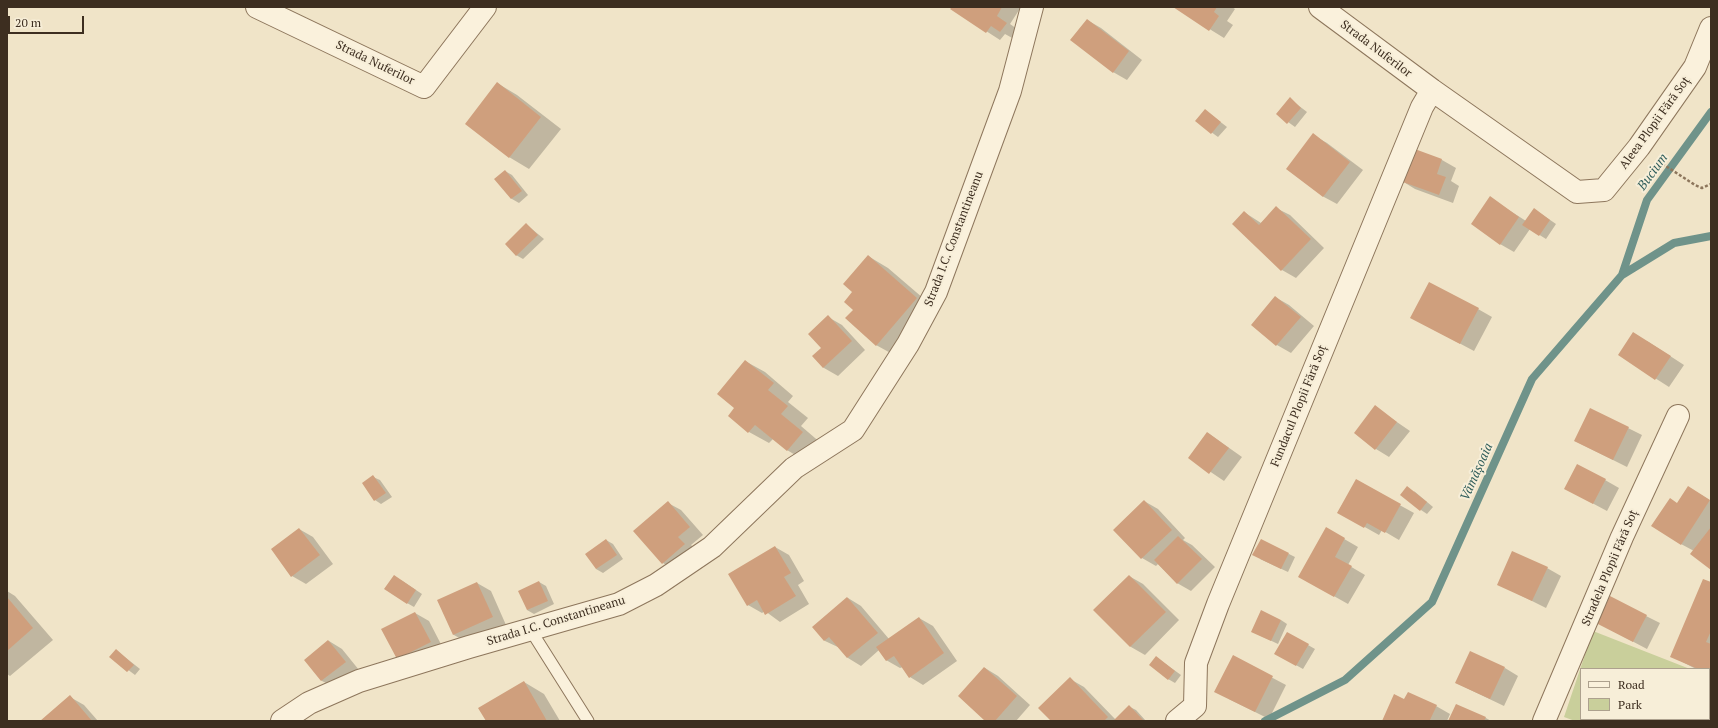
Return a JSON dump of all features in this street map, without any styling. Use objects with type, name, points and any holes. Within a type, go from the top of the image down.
[{"type":"street","name":"Strada Nuferilor","points":[[257,7],[424,87],[486,7]]},
{"type":"street","name":"Strada I.C. Constantineanu","points":[[282,721],[309,703],[359,681],[618,604],[656,586],[712,547],[794,468],[853,430],[908,344],[936,292],[1010,91],[1032,7]]},
{"type":"street","name":"Strada Nuferilor","points":[[1320,7],[1432,90],[1577,192]]},
{"type":"street","name":"Aleea Plopii Fără Soț","points":[[1577,192],[1604,190],[1639,148],[1695,68],[1711,28]]},
{"type":"street","name":"Fundacul Plopii Fără Soț","points":[[1177,721],[1195,706],[1196,663],[1218,604],[1422,107],[1432,90]]},
{"type":"street","name":"Stradela Plopii Fără Soț","points":[[1544,721],[1622,537],[1678,416]]},
{"type":"lane","points":[[530,629],[588,721]]},
{"type":"path","points":[[1656,160],[1695,185],[1702,188],[1711,184]]},
{"type":"green space","points":[[1593,631],[1687,668],[1581,668]]},
{"type":"green space","points":[[1580,670],[1580,720],[1710,720],[1711,677],[1711,721],[1575,721],[1564,717]]},
{"type":"building","points":[[952,7],[1002,7],[997,16],[1007,23],[1000,32],[991,26],[986,33],[950,9]]},
{"type":"building","points":[[1173,7],[1217,7],[1214,12],[1219,16],[1209,31]]},
{"type":"building","points":[[1087,19],[1129,51],[1113,73],[1070,40]]},
{"type":"building","points":[[497,82],[541,117],[509,158],[465,124]]},
{"type":"building","points":[[1290,97],[1301,108],[1287,124],[1276,114]]},
{"type":"building","points":[[1205,109],[1221,122],[1211,134],[1195,121]]},
{"type":"building","points":[[1313,133],[1350,162],[1323,197],[1286,169]]},
{"type":"building","points":[[1412,148],[1442,159],[1437,174],[1446,177],[1439,195],[1400,181]]},
{"type":"building","points":[[505,170],[522,191],[511,199],[494,179]]},
{"type":"building","points":[[1490,196],[1519,217],[1500,245],[1471,224]]},
{"type":"building","points":[[1276,206],[1311,239],[1281,271],[1232,224],[1244,211],[1259,225]]},
{"type":"building","points":[[1534,208],[1550,220],[1539,236],[1522,225]]},
{"type":"building","points":[[526,223],[538,235],[516,256],[505,244]]},
{"type":"building","points":[[868,255],[917,298],[876,346],[845,318],[853,310],[844,302],[852,292],[843,284]]},
{"type":"building","points":[[1429,282],[1479,308],[1460,344],[1410,318]]},
{"type":"building","points":[[1275,296],[1301,317],[1276,346],[1251,325]]},
{"type":"building","points":[[828,315],[852,341],[823,368],[812,356],[821,348],[808,334]]},
{"type":"building","points":[[1633,332],[1671,356],[1655,380],[1618,355]]},
{"type":"building","points":[[745,360],[774,383],[768,390],[788,406],[781,414],[803,432],[787,451],[755,425],[748,433],[728,416],[734,408],[717,394]]},
{"type":"building","points":[[1375,405],[1397,422],[1375,450],[1354,433]]},
{"type":"building","points":[[1590,408],[1629,427],[1613,460],[1574,441]]},
{"type":"building","points":[[1207,432],[1229,448],[1209,474],[1188,458]]},
{"type":"building","points":[[1577,464],[1606,479],[1593,504],[1564,489]]},
{"type":"building","points":[[373,475],[386,493],[374,501],[362,483]]},
{"type":"building","points":[[1356,479],[1401,504],[1385,533],[1367,523],[1364,528],[1337,513]]},
{"type":"building","points":[[1407,486],[1427,502],[1420,511],[1400,495]]},
{"type":"building","points":[[1688,486],[1710,500],[1681,545],[1651,526],[1670,498],[1677,503]]},
{"type":"building","points":[[1144,500],[1172,530],[1141,559],[1113,530]]},
{"type":"building","points":[[668,501],[690,527],[678,537],[685,544],[662,564],[633,531]]},
{"type":"building","points":[[1326,527],[1345,538],[1335,557],[1352,566],[1334,597],[1298,577]]},
{"type":"building","points":[[1711,527],[1711,570],[1690,554]]},
{"type":"building","points":[[299,528],[320,555],[291,577],[271,549]]},
{"type":"building","points":[[1178,536],[1202,559],[1177,584],[1154,560]]},
{"type":"building","points":[[606,539],[617,555],[596,569],[585,554]]},
{"type":"building","points":[[1261,539],[1289,553],[1281,569],[1252,555]]},
{"type":"building","points":[[775,546],[791,573],[784,577],[796,596],[765,615],[757,600],[747,606],[728,574]]},
{"type":"building","points":[[1512,551],[1548,567],[1532,601],[1497,585]]},
{"type":"building","points":[[394,575],[416,590],[407,604],[384,589]]},
{"type":"building","points":[[1129,575],[1166,612],[1130,647],[1093,610]]},
{"type":"building","points":[[1703,579],[1711,582],[1711,631],[1706,642],[1711,644],[1711,674],[1710,668],[1696,668],[1670,657]]},
{"type":"building","points":[[539,581],[548,601],[527,610],[518,591]]},
{"type":"building","points":[[477,582],[493,617],[453,635],[437,600]]},
{"type":"building","points":[[1610,596],[1647,615],[1633,642],[1596,623]]},
{"type":"building","points":[[7,597],[33,628],[7,651]]},
{"type":"building","points":[[847,597],[878,633],[847,658],[829,637],[824,641],[812,627]]},
{"type":"building","points":[[1261,610],[1281,620],[1271,641],[1251,632]]},
{"type":"building","points":[[415,612],[431,642],[397,659],[381,629]]},
{"type":"building","points":[[919,617],[944,653],[909,678],[894,656],[886,661],[876,647]]},
{"type":"building","points":[[1287,632],[1309,644],[1296,666],[1274,654]]},
{"type":"building","points":[[328,640],[346,662],[321,681],[304,660]]},
{"type":"building","points":[[116,649],[134,665],[127,672],[109,657]]},
{"type":"building","points":[[1470,651],[1505,667],[1490,699],[1455,683]]},
{"type":"building","points":[[1233,655],[1273,676],[1255,712],[1214,692]]},
{"type":"building","points":[[1156,656],[1175,671],[1168,680],[1149,665]]},
{"type":"building","points":[[984,667],[1017,696],[995,721],[985,721],[958,696]]},
{"type":"building","points":[[1070,677],[1108,717],[1104,721],[1051,721],[1038,708]]},
{"type":"building","points":[[524,681],[547,721],[486,721],[478,708]]},
{"type":"building","points":[[1408,692],[1437,705],[1430,720],[1433,721],[1382,721],[1394,694],[1404,699]]},
{"type":"building","points":[[70,695],[92,721],[40,721]]},
{"type":"building","points":[[1456,704],[1486,717],[1484,721],[1448,721]]},
{"type":"building","points":[[1129,705],[1144,721],[1113,721]]},
{"type":"waterway","name":"Bucium","points":[[1622,275],[1647,200],[1711,112]]},
{"type":"waterway","name":"Vămășoaia","points":[[1265,721],[1345,680],[1432,602],[1532,379],[1622,275],[1674,243],[1711,236]]}]
